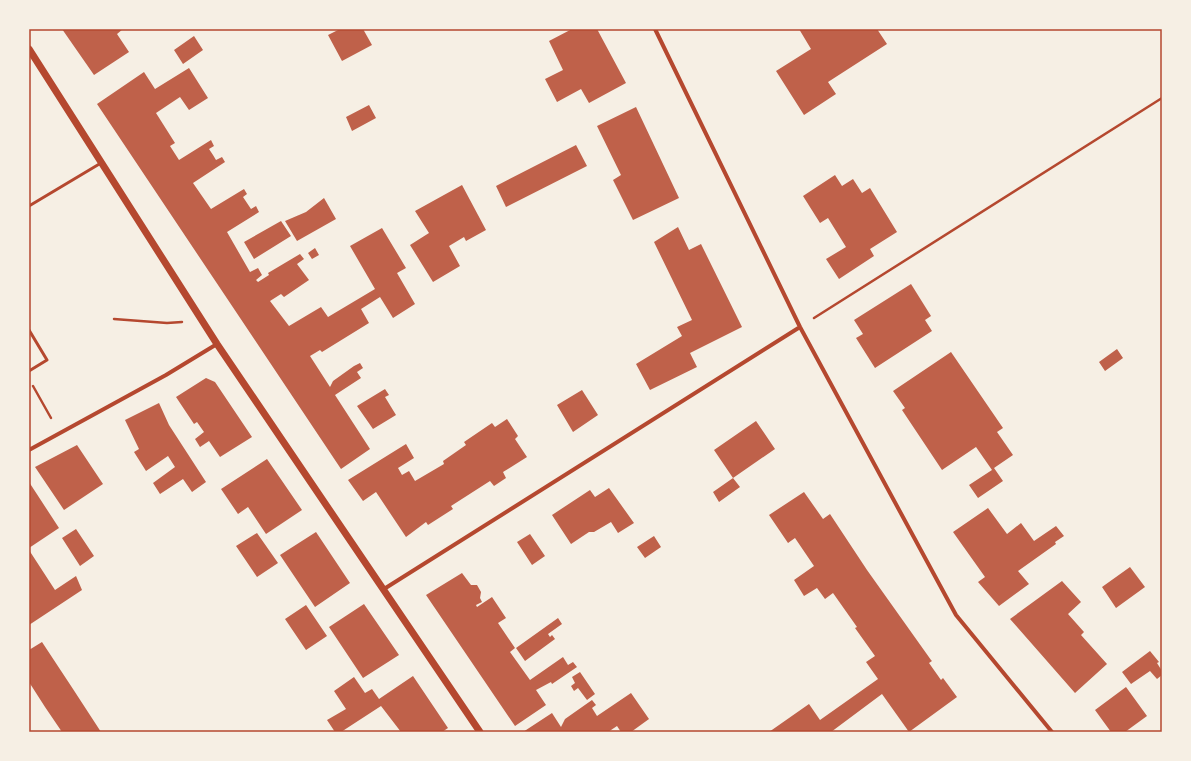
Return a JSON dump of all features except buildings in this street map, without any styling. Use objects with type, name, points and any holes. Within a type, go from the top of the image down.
[{"type":"street","points":[[655,29],[800,327],[956,615],[1052,732]]},
{"type":"street","points":[[29,49],[217,344],[480,732]]},
{"type":"street","points":[[384,589],[800,327]]},
{"type":"street","points":[[29,450],[166,375],[217,344]]},
{"type":"lane","points":[[29,206],[101,163]]},
{"type":"lane","points":[[29,330],[47,360],[29,371]]},
{"type":"path","points":[[800,327],[1162,98]]},
{"type":"path","points":[[114,319],[167,323],[202,319]]},
{"type":"path","points":[[32,384],[60,433]]}]
